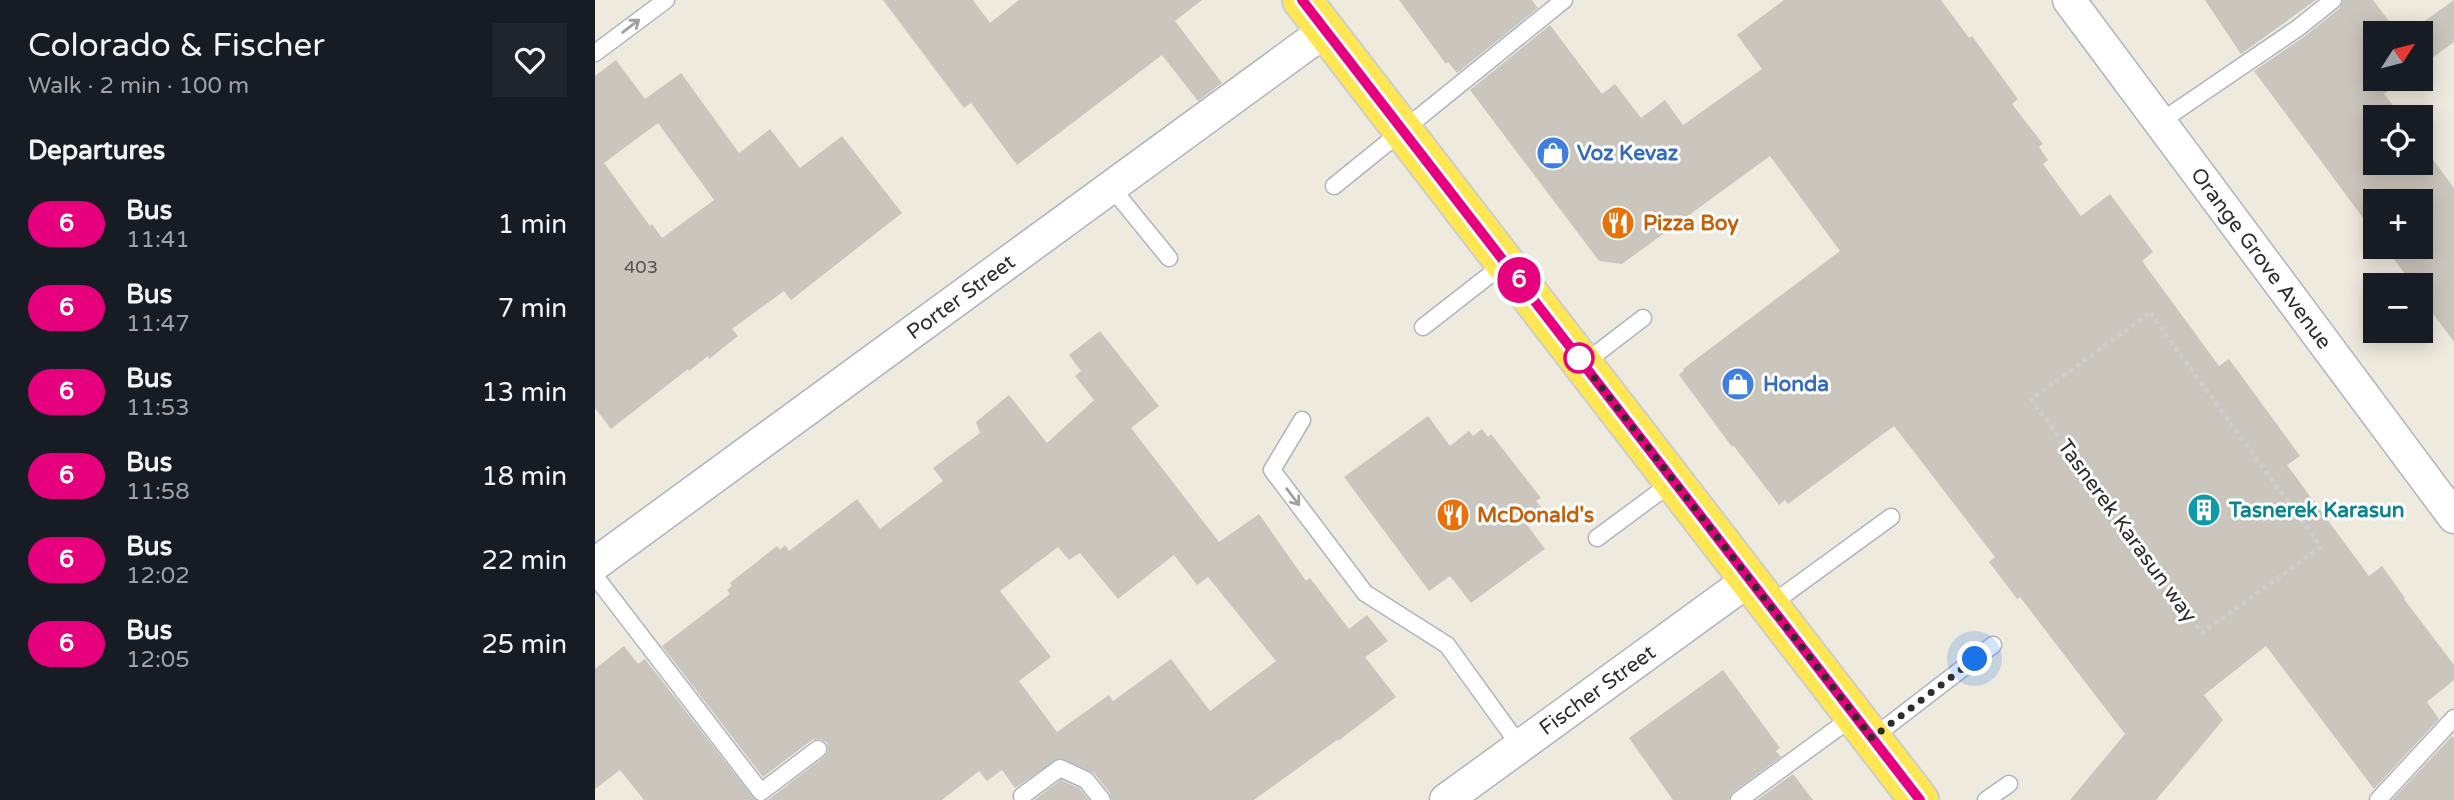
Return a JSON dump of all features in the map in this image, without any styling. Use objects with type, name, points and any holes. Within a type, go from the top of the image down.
[{"type":"main road","points":[[1302,0],[1919,800]]},
{"type":"street","name":"Orange Grove Avenue","points":[[2069,0],[2454,517]]},
{"type":"street","name":"Porter Street","points":[[595,564],[1326,30]]},
{"type":"street","name":"Fischer Street","points":[[1461,795],[1520,746],[1760,592]]},
{"type":"lane","points":[[595,53],[666,0]]},
{"type":"lane","points":[[1334,186],[1564,0]]},
{"type":"lane","points":[[2160,122],[2298,28],[2333,0]]},
{"type":"lane","points":[[1111,187],[1169,258]]},
{"type":"lane","points":[[1423,327],[1506,263]]},
{"type":"lane","points":[[1583,364],[1643,318]]},
{"type":"lane","points":[[1302,419],[1272,470],[1365,593],[1447,645],[1520,746]]},
{"type":"lane","points":[[1597,538],[1674,481]]},
{"type":"lane","points":[[1760,592],[1891,517]]},
{"type":"lane","points":[[595,576],[761,792],[818,749]]},
{"type":"lane","points":[[1739,800],[1863,727],[1993,645]]},
{"type":"lane","points":[[2378,800],[2454,718]]},
{"type":"lane","points":[[1022,796],[1061,768],[1086,780],[1102,800]]},
{"type":"lane","points":[[1986,800],[2009,784]]},
{"type":"path","name":"Tasnerek Karasun way","points":[[2150,313],[2321,547],[2202,633],[2031,400],[2150,313]]},
{"type":"building","points":[[883,0],[973,0],[990,23],[1019,0],[1202,0],[1175,21],[1222,83],[1198,101],[1162,55],[1017,165],[971,103],[964,108]]},
{"type":"building","points":[[1399,0],[1532,0],[1538,8],[1457,73],[1448,62],[1446,64]]},
{"type":"building","points":[[1784,0],[1941,0],[1969,38],[1972,36],[2018,99],[2012,104],[2043,144],[2039,147],[2048,160],[2043,164],[2081,216],[2110,194],[2153,252],[2142,261],[2219,366],[2229,359],[2300,456],[2287,465],[2369,576],[2382,566],[2454,665],[2454,680],[2427,702],[2439,719],[2374,789],[2266,646],[2204,695],[2223,720],[2156,800],[2070,800],[2125,734],[2020,597],[2017,599],[1989,562],[1995,557],[1894,426],[1788,504],[1785,500],[1779,505],[1679,375],[1683,369],[1840,251],[1770,156],[1622,264],[1599,261],[1470,90],[1550,25],[1602,94],[1615,84],[1641,118],[1665,100],[1683,125],[1762,69],[1737,35]]},
{"type":"building","points":[[2205,0],[2316,0],[2241,54]]},
{"type":"building","points":[[2343,0],[2373,0],[2389,21],[2363,21],[2363,91],[2388,91],[2384,94],[2393,105],[2363,105],[2363,175],[2433,175],[2433,160],[2454,188],[2454,342],[2433,314],[2433,273],[2404,273],[2394,259],[2433,259],[2433,189],[2363,189],[2363,218],[2254,71],[2340,8]]},
{"type":"building","points":[[2454,0],[2454,42],[2433,57],[2433,21],[2425,21]]},
{"type":"building","points":[[616,60],[645,99],[681,73],[739,153],[770,129],[800,168],[842,136],[902,213],[791,300],[784,291],[732,329],[738,336],[709,359],[708,356],[689,371],[688,369],[611,429],[595,408],[595,76]],"holes":[[[658,123],[714,200],[662,238],[652,224],[650,226],[604,163]]]},
{"type":"building","points":[[1100,331],[1159,406],[1131,428],[1219,542],[1259,514],[1306,581],[1310,578],[1349,629],[1367,615],[1388,641],[1365,657],[1396,697],[1254,800],[1112,800],[1110,793],[1094,773],[1060,758],[1015,788],[1002,770],[987,781],[979,771],[942,800],[768,800],[824,757],[828,752],[827,743],[821,739],[812,740],[763,777],[662,646],[730,594],[727,590],[732,586],[730,583],[777,546],[780,550],[785,545],[789,551],[857,499],[880,529],[943,481],[933,468],[980,433],[976,422],[1009,395],[1047,443],[1094,400],[1075,376],[1081,371],[1069,355]],"holes":[[[1058,547],[1069,560],[1080,553],[1118,599],[1174,555],[1197,585],[1208,577],[1276,661],[1210,711],[1171,659],[1113,701],[1109,695],[1057,732],[1019,681],[1051,657],[1000,591]]]},
{"type":"building","name":"McDonald's","points":[[1428,416],[1450,446],[1469,431],[1473,436],[1482,429],[1488,437],[1491,434],[1541,498],[1536,501],[1542,508],[1524,521],[1545,549],[1471,603],[1450,576],[1429,591],[1344,477]]},
{"type":"building","points":[[624,646],[638,664],[645,659],[755,800],[644,800],[620,770],[595,789],[595,669]]},
{"type":"building","points":[[1723,670],[1780,748],[1776,751],[1781,757],[1733,792],[1729,800],[1673,800],[1629,738]]},
{"type":"building","points":[[2452,736],[2454,800],[2392,800]]},
{"type":"building","points":[[1793,774],[1813,800],[1757,800]]},
{"type":"building","points":[[1061,780],[1079,788],[1089,800],[1034,800]]},
{"type":"bus line","name":"6","points":[[1302,0],[1920,800]]},
{"type":"place","name":"Voz Kevaz","points":[[1553,153]]},
{"type":"place","name":"Pizza Boy","points":[[1618,223]]},
{"type":"place","name":"Honda","points":[[1738,384]]},
{"type":"place","name":"Tasnerek Karasun","points":[[2204,510]]},
{"type":"place","name":"McDonald's","points":[[1453,515]]},
{"type":"route","points":[[1579,358],[1872,738],[1975,659]]}]
